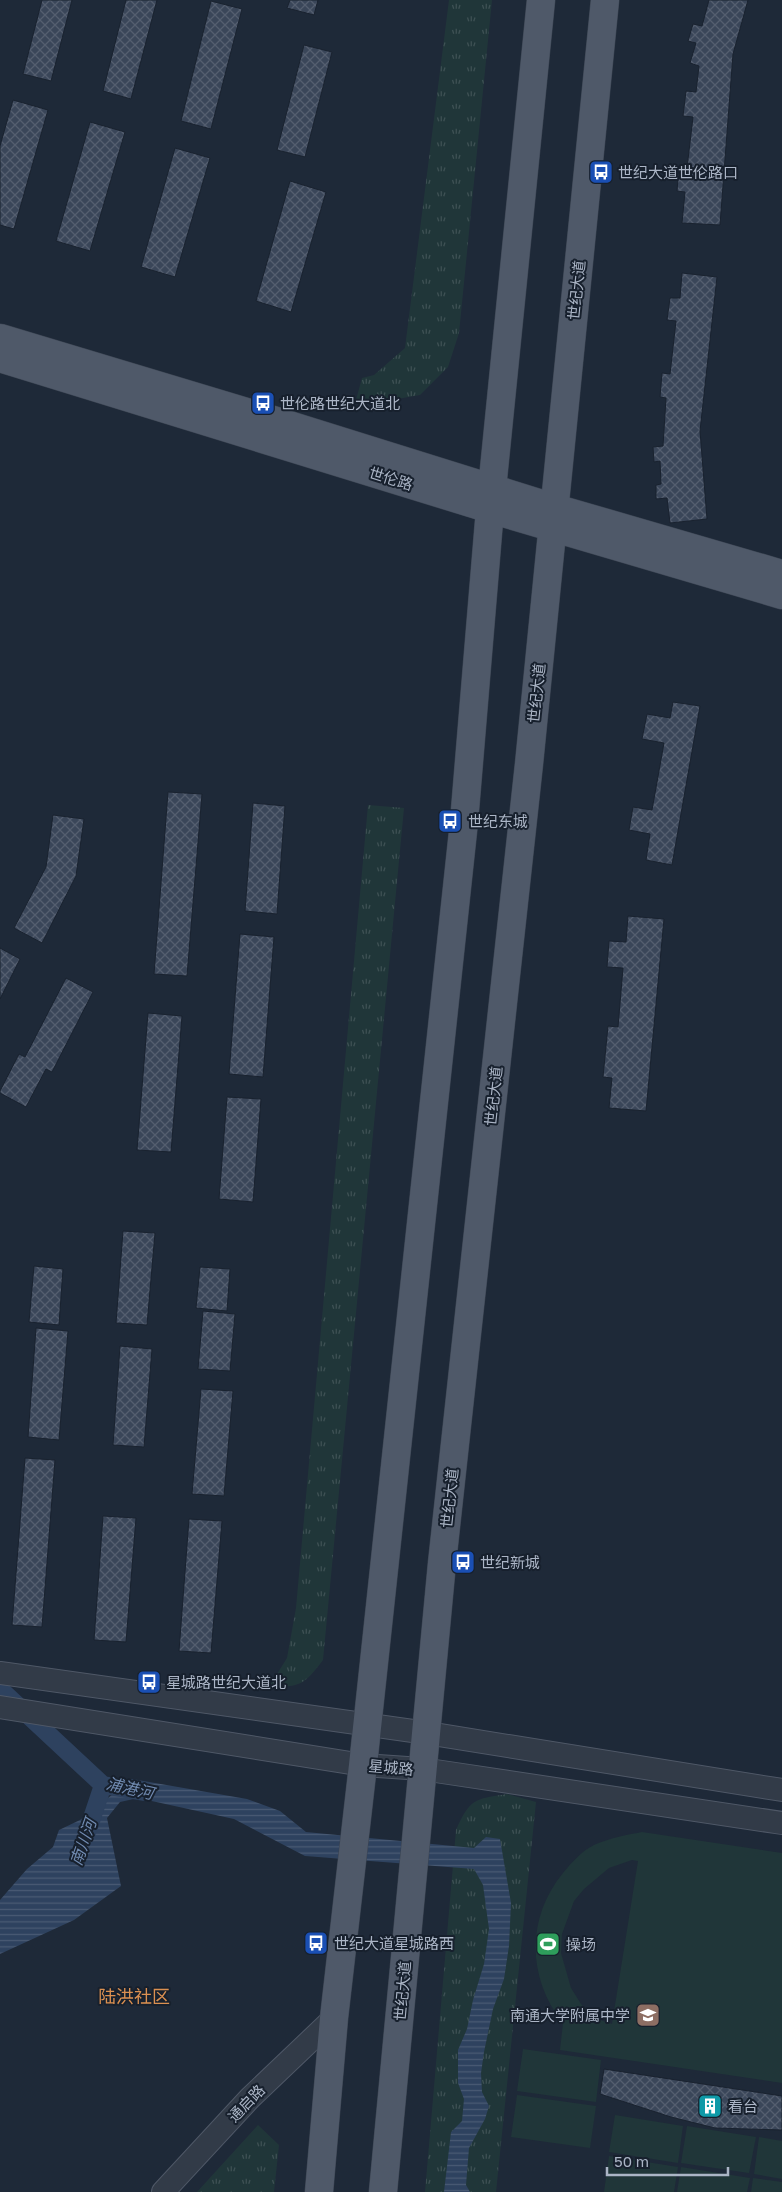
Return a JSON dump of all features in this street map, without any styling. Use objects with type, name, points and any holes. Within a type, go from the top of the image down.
[{"type":"main road","points":[[319,2192],[334,2018],[464,822],[491,498],[540,0]]},
{"type":"main road","name":"世纪大道","points":[[383,2192],[442,1563],[529,764],[605,0]]},
{"type":"main road","name":"世伦路","points":[[0,338],[260,416],[491,498]]},
{"type":"main road","name":"世伦路","points":[[0,358],[491,498],[782,595]]},
{"type":"main road","name":"世伦路","points":[[554,518],[782,574]]},
{"type":"street","points":[[0,1673],[427,1733],[782,1790]]},
{"type":"street","name":"星城路","points":[[0,1707],[363,1764],[422,1769],[782,1824]]},
{"type":"street","name":"通启路","points":[[163,2192],[250,2098],[334,2018]]},
{"type":"green space","points":[[449,0],[492,0],[459,333],[448,367],[420,395],[380,402],[356,400],[362,378],[374,375],[405,348]]},
{"type":"green space","points":[[368,805],[404,808],[323,1660],[311,1675],[301,1683],[269,1687],[287,1658],[296,1608]]},
{"type":"green space","points":[[507,1794],[536,1802],[496,2192],[425,2192],[456,1830],[465,1812],[474,1802],[487,1797]]},
{"type":"green space","points":[[642,1832],[782,1853],[782,2083],[560,2050],[563,2023],[551,2005],[537,1968],[537,1928],[542,1909],[563,1873],[590,1847],[618,1837]],"holes":[[[632,1860],[638,1861],[612,2024],[594,2018],[581,2004],[571,1988],[561,1953],[562,1934],[574,1901],[584,1889],[609,1868]]]},
{"type":"green space","points":[[523,2049],[601,2060],[596,2102],[517,2091]]},
{"type":"green space","points":[[517,2095],[596,2106],[590,2148],[511,2137]]},
{"type":"green space","points":[[615,2115],[683,2126],[678,2163],[609,2152]]},
{"type":"green space","points":[[258,2125],[279,2145],[274,2192],[197,2192]]},
{"type":"green space","points":[[687,2126],[756,2137],[749,2173],[681,2163]]},
{"type":"green space","points":[[759,2137],[782,2141],[782,2179],[754,2174]]},
{"type":"green space","points":[[609,2156],[678,2167],[674,2192],[604,2192]]},
{"type":"green space","points":[[681,2167],[750,2178],[747,2192],[677,2192]]},
{"type":"green space","points":[[753,2178],[782,2182],[782,2192],[751,2192]]},
{"type":"water","points":[[132,1779],[247,1799],[280,1811],[306,1832],[474,1848],[486,1837],[500,1839],[511,1903],[509,1946],[504,1979],[493,2009],[484,2052],[481,2073],[482,2092],[489,2106],[485,2119],[469,2148],[466,2185],[470,2192],[444,2192],[451,2132],[462,2121],[464,2099],[458,2083],[458,2050],[467,2029],[473,2000],[484,1964],[489,1929],[483,1885],[474,1869],[305,1856],[234,1819],[138,1798],[120,1802],[107,1818],[121,1886],[74,1920],[0,1954],[0,1900],[27,1869],[53,1847],[59,1830],[80,1820]]},
{"type":"building","points":[[42,0],[72,0],[51,81],[23,74]]},
{"type":"building","points":[[126,0],[157,0],[131,99],[103,91]]},
{"type":"building","points":[[290,0],[318,0],[314,15],[287,8]]},
{"type":"building","points":[[709,0],[748,0],[733,54],[720,225],[682,223],[685,192],[677,191],[679,167],[687,168],[693,117],[683,116],[686,91],[696,92],[699,66],[690,63],[696,43],[688,41],[693,24],[702,26]]},
{"type":"building","points":[[211,1],[242,9],[211,129],[181,121]]},
{"type":"building","points":[[304,45],[332,52],[305,157],[277,150]]},
{"type":"building","points":[[13,100],[48,110],[14,229],[0,225],[0,146]]},
{"type":"building","points":[[90,122],[125,132],[90,251],[56,241]]},
{"type":"building","points":[[175,148],[210,158],[175,277],[141,267]]},
{"type":"building","points":[[290,181],[326,192],[291,312],[256,301]]},
{"type":"building","points":[[682,273],[717,277],[700,431],[707,519],[670,523],[667,498],[656,499],[656,485],[661,484],[660,461],[654,462],[653,447],[663,446],[666,398],[660,397],[662,373],[670,374],[676,321],[667,320],[670,298],[680,298]]},
{"type":"building","points":[[673,702],[700,706],[672,865],[646,860],[650,834],[629,830],[633,807],[652,810],[664,743],[642,739],[647,714],[670,718]]},
{"type":"building","points":[[168,792],[202,794],[187,976],[154,974]]},
{"type":"building","points":[[253,803],[285,806],[277,914],[245,911]]},
{"type":"building","points":[[53,815],[84,819],[76,876],[42,943],[14,928],[46,867]]},
{"type":"building","points":[[628,916],[664,919],[646,1111],[609,1108],[612,1078],[603,1077],[608,1026],[618,1027],[623,968],[607,967],[609,941],[626,942]]},
{"type":"building","points":[[240,934],[274,937],[263,1077],[229,1074]]},
{"type":"building","points":[[0,948],[20,959],[0,999]]},
{"type":"building","points":[[66,978],[93,992],[52,1072],[46,1069],[26,1107],[0,1093],[0,1091],[19,1054],[25,1057]]},
{"type":"building","points":[[148,1013],[182,1016],[171,1152],[137,1150]]},
{"type":"building","points":[[227,1097],[261,1099],[253,1202],[219,1199]]},
{"type":"building","points":[[123,1231],[155,1233],[147,1325],[116,1323]]},
{"type":"building","points":[[34,1266],[63,1269],[59,1325],[29,1322]]},
{"type":"building","points":[[200,1267],[230,1269],[227,1311],[196,1308]]},
{"type":"building","points":[[203,1311],[235,1314],[230,1371],[198,1369]]},
{"type":"building","points":[[36,1328],[68,1331],[59,1440],[28,1437]]},
{"type":"building","points":[[120,1346],[152,1349],[144,1447],[113,1445]]},
{"type":"building","points":[[201,1389],[233,1391],[224,1496],[192,1494]]},
{"type":"building","points":[[25,1458],[55,1460],[42,1627],[12,1625]]},
{"type":"building","points":[[103,1516],[136,1518],[126,1642],[94,1640]]},
{"type":"building","points":[[189,1519],[222,1521],[211,1653],[179,1651]]},
{"type":"building","name":"看台","points":[[604,2069],[782,2096],[782,2130],[715,2128],[671,2117],[600,2094]]},
{"type":"waterway","name":"浦港河","points":[[0,1689],[103,1785],[144,1792]]},
{"type":"waterway","name":"南川河","points":[[88,1830],[103,1785]]},
{"type":"place","name":"世纪大道世伦路口","points":[[601,172]]},
{"type":"place","name":"世伦路世纪大道北","points":[[263,403]]},
{"type":"place","name":"世纪东城","points":[[450,821]]},
{"type":"place","name":"世纪新城","points":[[463,1562]]},
{"type":"place","name":"星城路世纪大道北","points":[[149,1682]]},
{"type":"place","name":"世纪大道星城路西","points":[[316,1943]]},
{"type":"place","name":"操场","points":[[548,1944]]},
{"type":"place","name":"南通大学附属中学","points":[[648,2015]]},
{"type":"place","name":"看台","points":[[710,2106]]},
{"type":"district","name":"陆洪社区","points":[[134,1996]]}]
